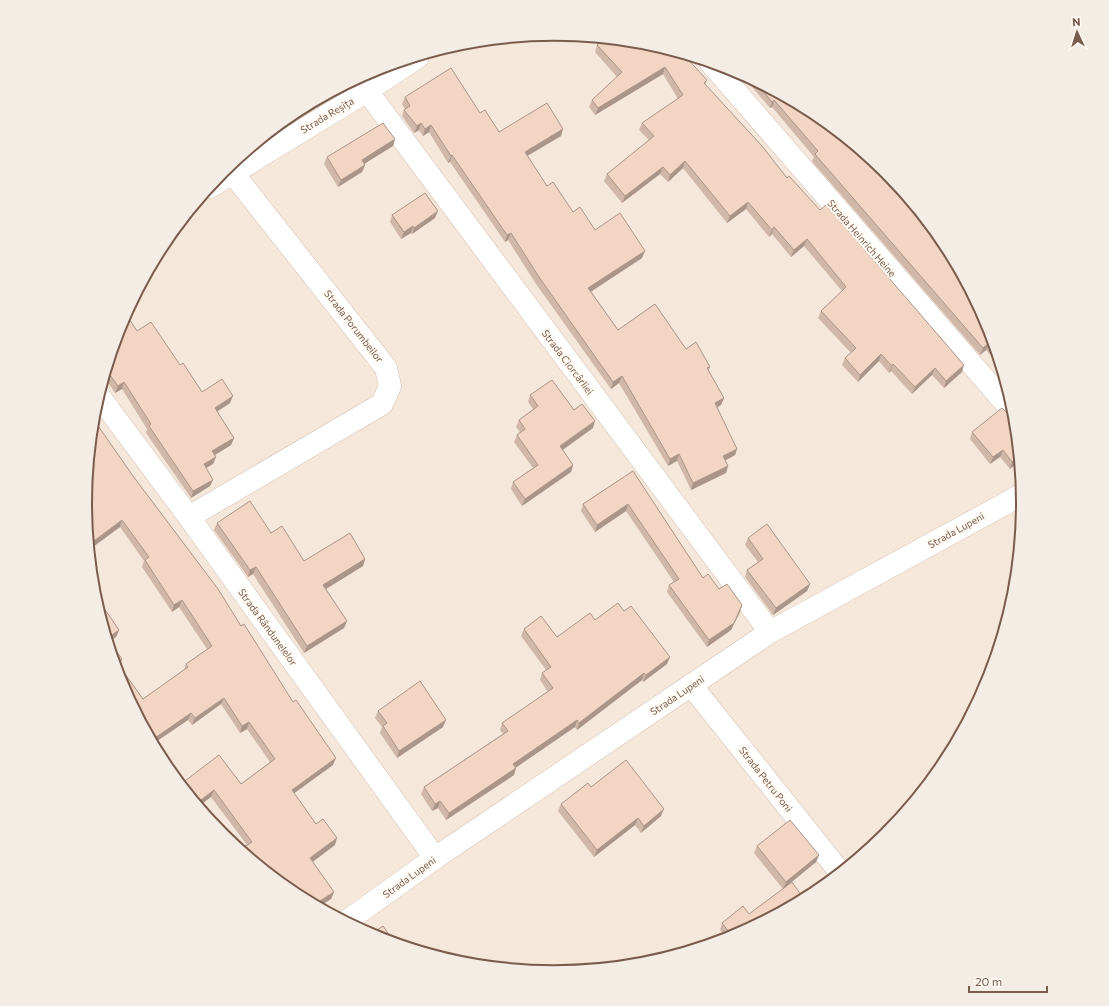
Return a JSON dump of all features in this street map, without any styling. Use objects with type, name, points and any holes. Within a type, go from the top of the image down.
[{"type":"street","name":"Strada Reșița","points":[[241,164],[367,91],[403,67]]},
{"type":"street","name":"Strada Heinrich Heine","points":[[718,71],[1006,403]]},
{"type":"street","name":"Strada Ciorcârliei","points":[[367,91],[770,632]]},
{"type":"street","name":"Strada Porumbeilor","points":[[189,517],[382,404],[390,386],[386,368],[232,172]]},
{"type":"street","name":"Strada Rândunelelor","points":[[104,402],[189,517],[434,858]]},
{"type":"street","name":"Strada Lupeni","points":[[352,918],[434,858],[770,632],[1016,498]]},
{"type":"street","name":"Strada Petru Poni","points":[[691,685],[837,869]]},
{"type":"shaded area","points":[[524,42],[585,42],[615,45],[645,50],[703,66],[731,76],[786,103],[836,136],[859,156],[902,198],[921,222],[939,246],[969,299],[992,354],[1001,383],[1013,443],[1016,473],[1016,533],[1013,563],[1001,623],[992,652],[969,707],[955,734],[939,760],[902,808],[881,830],[836,870],[785,903],[759,917],[731,930],[674,949],[645,956],[585,964],[554,965],[494,961],[464,956],[406,940],[378,930],[323,903],[273,870],[250,850],[207,808],[188,784],[170,760],[140,707],[117,652],[108,623],[96,563],[93,533],[93,473],[96,443],[108,383],[117,354],[140,299],[154,272],[170,246],[207,198],[228,176],[273,136],[324,103],[350,89],[378,76],[435,57],[464,50]]},
{"type":"building","points":[[599,43],[615,45],[645,50],[690,62],[707,80],[704,83],[762,146],[787,178],[789,176],[820,210],[826,205],[964,365],[946,381],[935,368],[915,387],[881,354],[860,375],[845,358],[856,348],[821,311],[846,287],[807,239],[794,250],[774,227],[772,230],[748,202],[730,216],[685,161],[670,175],[663,167],[625,196],[607,174],[654,136],[642,123],[683,95],[665,67],[598,108],[592,100],[622,72],[597,45]]},
{"type":"building","points":[[451,68],[480,113],[485,110],[499,132],[547,103],[563,129],[525,152],[547,186],[553,182],[573,212],[580,207],[595,230],[620,213],[645,251],[588,288],[618,330],[655,304],[686,349],[696,342],[710,367],[707,368],[724,398],[715,403],[737,449],[723,456],[728,466],[693,483],[679,454],[670,459],[622,376],[613,382],[539,277],[511,233],[507,235],[431,125],[425,129],[421,123],[417,126],[404,110],[410,106],[405,97]]},
{"type":"building","points":[[763,91],[786,103],[836,136],[881,176],[902,198],[939,246],[955,272],[969,299],[988,344],[983,348],[820,160],[815,154],[818,151],[774,100],[772,102]]},
{"type":"building","points":[[383,123],[395,139],[362,160],[365,165],[341,180],[327,157]]},
{"type":"building","points":[[425,193],[438,211],[414,228],[413,226],[404,232],[392,215]]},
{"type":"building","points":[[130,321],[137,331],[151,322],[180,365],[183,363],[202,392],[222,379],[233,396],[215,408],[234,438],[212,451],[216,457],[204,464],[213,480],[193,491],[149,426],[151,424],[124,382],[118,386],[110,376]]},
{"type":"building","points":[[552,380],[574,410],[582,404],[595,421],[560,446],[573,465],[525,499],[513,482],[538,465],[517,435],[525,429],[519,420],[538,406],[530,395]]},
{"type":"building","points":[[1002,408],[1008,414],[1015,460],[1012,462],[1003,450],[993,457],[972,432]]},
{"type":"building","points":[[99,427],[133,476],[218,589],[241,626],[244,624],[293,702],[296,700],[336,758],[292,790],[316,824],[323,819],[337,838],[310,858],[334,892],[320,901],[273,870],[246,846],[252,842],[214,790],[201,800],[185,781],[219,755],[241,784],[275,759],[249,722],[242,726],[224,698],[195,718],[191,713],[156,737],[154,734],[126,676],[143,699],[188,667],[186,664],[212,646],[182,600],[174,605],[145,560],[149,557],[122,520],[94,541],[92,503],[93,473]]},
{"type":"building","points":[[633,471],[703,578],[708,574],[719,589],[727,584],[742,605],[734,623],[709,640],[669,585],[679,579],[628,504],[597,525],[583,504]]},
{"type":"building","points":[[250,501],[271,533],[282,526],[304,561],[350,533],[365,559],[323,585],[347,621],[307,646],[256,567],[250,570],[217,523]]},
{"type":"building","points":[[767,524],[810,584],[776,608],[747,570],[763,559],[748,538]]},
{"type":"building","points":[[618,603],[624,611],[631,606],[670,657],[646,675],[644,673],[579,723],[577,720],[513,764],[516,768],[449,813],[440,801],[435,804],[424,787],[508,731],[502,723],[553,688],[542,673],[551,667],[524,629],[541,616],[557,637],[590,613],[595,620]]},
{"type":"building","points":[[105,609],[119,630],[112,635]]},
{"type":"building","points":[[420,681],[446,720],[399,751],[383,726],[387,723],[378,711]]},
{"type":"building","points":[[626,760],[664,809],[644,826],[638,818],[597,850],[561,804],[588,783],[591,787]]},
{"type":"building","points":[[790,820],[819,855],[786,882],[757,846]]},
{"type":"building","points":[[792,882],[800,894],[759,917],[731,930],[728,931],[722,923],[743,906],[749,914]]},
{"type":"building","points":[[383,926],[388,934],[378,930]]}]
